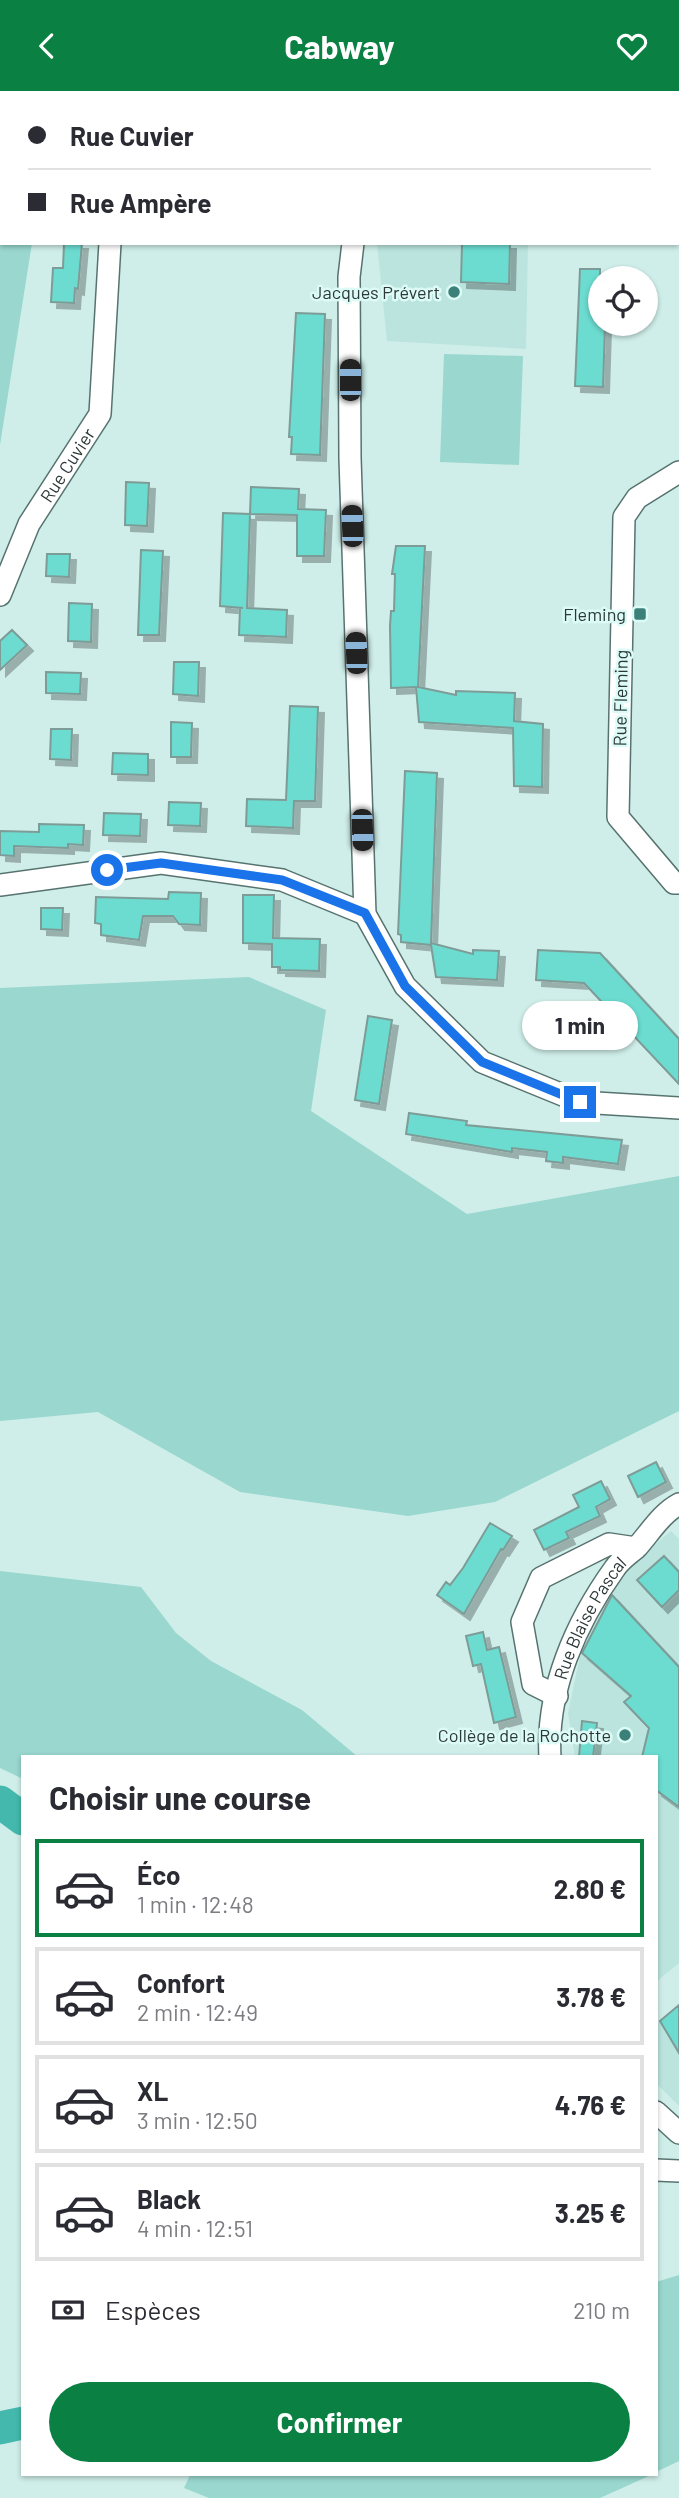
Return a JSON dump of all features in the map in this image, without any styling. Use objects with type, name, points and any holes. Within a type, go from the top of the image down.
[{"type":"street","name":"Rue Cuvier","points":[[0,595],[29,524],[100,414],[110,245]]},
{"type":"street","points":[[353,245],[349,277],[351,467],[365,913],[405,986],[482,1062],[580,1102],[679,1108]]},
{"type":"street","name":"Rue Fleming","points":[[679,472],[637,498],[624,517],[618,817],[674,883],[679,883]]},
{"type":"street","points":[[0,885],[161,863],[282,880],[365,913]]},
{"type":"street","name":"Rue Blaise Pascal","points":[[551,1755],[549,1734],[566,1652],[616,1566],[636,1548],[670,1509],[679,1504]]},
{"type":"street","points":[[557,1696],[533,1684],[526,1659],[522,1622],[541,1578],[609,1544],[636,1548]]},
{"type":"street","points":[[658,2114],[679,2133]]},
{"type":"street","points":[[658,2170],[679,2171]]},
{"type":"shaded area","points":[[0,245],[32,245],[0,445]]},
{"type":"shaded area","name":"Jacques Prévert","points":[[377,245],[528,245],[526,349],[387,341]]},
{"type":"shaded area","points":[[444,354],[523,356],[519,465],[440,462]]},
{"type":"shaded area","points":[[249,977],[326,1010],[311,1111],[467,1214],[679,1176],[679,1411],[495,1502],[408,1516],[240,1492],[98,1412],[0,1421],[0,988]]},
{"type":"shaded area","name":"Collège de la Rochotte","points":[[671,1531],[679,1539],[679,1963],[658,1980],[658,1755],[575,1755],[568,1713],[581,1651],[601,1609],[616,1585],[649,1549]]},
{"type":"shaded area","points":[[0,1571],[141,1587],[176,1633],[211,1661],[302,1710],[356,1755],[21,1755],[21,1778],[0,1768]]},
{"type":"shaded area","points":[[679,2005],[679,2106],[658,2085],[658,2022]]},
{"type":"shaded area","points":[[679,2275],[679,2461],[658,2471],[658,2281]]},
{"type":"shaded area","points":[[190,2476],[649,2476],[600,2498],[209,2498],[184,2488]]},
{"type":"building","points":[[64,245],[82,245],[74,303],[51,302],[53,268],[63,268]]},
{"type":"building","points":[[462,245],[510,245],[509,284],[461,282]]},
{"type":"building","points":[[580,269],[588,269],[588,336],[605,336],[603,387],[575,386]]},
{"type":"building","points":[[296,313],[325,314],[320,455],[291,454],[292,437],[289,437]]},
{"type":"building","points":[[126,482],[149,483],[147,526],[125,525]]},
{"type":"building","points":[[251,487],[299,489],[298,509],[326,510],[324,556],[297,556],[297,515],[250,514]]},
{"type":"building","points":[[223,513],[250,514],[247,608],[287,610],[286,637],[239,635],[240,608],[243,608],[220,606]]},
{"type":"building","points":[[396,546],[425,546],[418,687],[456,695],[456,691],[515,693],[514,721],[543,724],[542,787],[514,786],[513,728],[419,722],[416,687],[391,688],[390,626],[391,611],[394,611],[395,574],[392,574]]},
{"type":"building","points":[[141,550],[163,551],[159,635],[138,635]]},
{"type":"building","points":[[47,554],[70,554],[69,577],[46,576]]},
{"type":"building","points":[[69,603],[92,604],[91,642],[68,641]]},
{"type":"building","points":[[12,630],[27,645],[0,670],[0,641]]},
{"type":"building","points":[[174,662],[199,662],[198,696],[173,694]]},
{"type":"building","points":[[46,672],[81,673],[80,694],[46,693]]},
{"type":"building","points":[[290,706],[318,707],[315,801],[294,801],[293,828],[246,826],[247,799],[286,800]]},
{"type":"building","points":[[171,722],[192,723],[191,757],[171,757]]},
{"type":"building","points":[[51,729],[72,729],[71,760],[50,759]]},
{"type":"building","points":[[113,753],[148,754],[148,775],[112,774]]},
{"type":"building","points":[[405,771],[437,773],[431,943],[473,954],[473,950],[499,951],[497,980],[436,977],[431,945],[401,942],[401,935],[398,934]]},
{"type":"building","points":[[169,802],[201,803],[200,826],[168,825]]},
{"type":"building","points":[[104,813],[141,814],[140,836],[103,835]]},
{"type":"building","points":[[39,824],[84,825],[83,845],[68,844],[68,848],[14,846],[14,856],[0,855],[0,831],[39,832]]},
{"type":"building","points":[[169,892],[201,893],[200,925],[179,924],[173,916],[143,916],[139,940],[101,935],[101,924],[95,923],[96,897],[168,899]]},
{"type":"building","points":[[243,895],[274,895],[273,938],[320,939],[319,971],[280,970],[280,967],[272,967],[272,944],[243,943]]},
{"type":"building","points":[[41,908],[63,908],[62,930],[41,929]]},
{"type":"building","points":[[538,950],[600,953],[679,1039],[679,1084],[584,983],[536,980]]},
{"type":"building","points":[[368,1016],[392,1020],[379,1104],[355,1100]]},
{"type":"building","points":[[409,1113],[467,1121],[466,1125],[622,1140],[618,1164],[563,1157],[563,1163],[546,1161],[547,1152],[512,1148],[512,1152],[406,1134]]},
{"type":"building","points":[[656,1462],[666,1482],[638,1497],[628,1476]]},
{"type":"building","points":[[601,1481],[610,1499],[596,1507],[600,1516],[566,1532],[569,1538],[544,1550],[534,1530],[579,1507],[573,1495]]},
{"type":"building","points":[[490,1523],[512,1536],[503,1550],[501,1549],[464,1614],[437,1595],[446,1582],[450,1585],[463,1568]]},
{"type":"building","points":[[664,1556],[679,1572],[679,1590],[662,1607],[637,1580]]},
{"type":"building","points":[[612,1595],[679,1667],[679,1807],[658,1791],[658,1755],[642,1755],[649,1728],[624,1702],[631,1696],[582,1653]]},
{"type":"building","points":[[483,1632],[487,1650],[499,1647],[516,1717],[494,1723],[481,1664],[473,1666],[466,1636]]},
{"type":"building","points":[[582,1721],[597,1723],[593,1755],[579,1755]]},
{"type":"building","points":[[679,2005],[679,2053],[660,2021]]},
{"type":"waterway","points":[[0,1802],[21,1818]]},
{"type":"waterway","points":[[0,2428],[21,2423]]},
{"type":"place","name":"Jacques Prévert","points":[[454,292]]},
{"type":"place","name":"Fleming","points":[[640,614]]},
{"type":"place","name":"Collège de la Rochotte","points":[[625,1735]]},
{"type":"route","points":[[107,870],[161,863],[282,880],[365,913],[405,986],[482,1062],[580,1102]]}]
